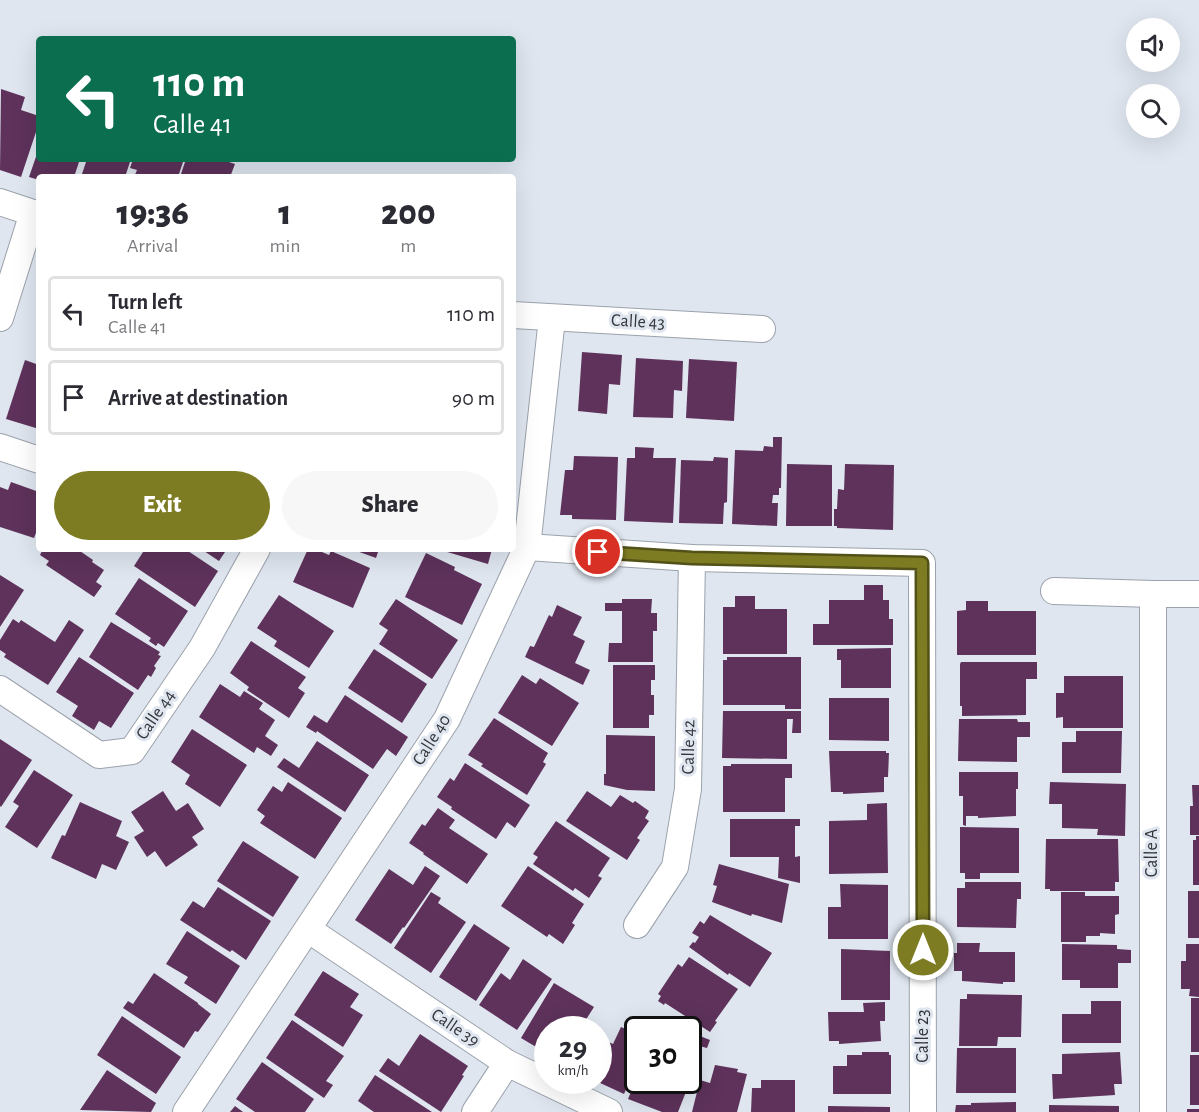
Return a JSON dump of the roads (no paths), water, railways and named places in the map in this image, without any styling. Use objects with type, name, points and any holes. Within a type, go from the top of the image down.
[{"type":"street","points":[[0,202],[36,214],[0,318]]},
{"type":"street","name":"Calle 43","points":[[516,315],[762,328]]},
{"type":"street","name":"Calle 40","points":[[186,1112],[447,719],[527,547],[552,318]]},
{"type":"street","points":[[0,447],[36,458]]},
{"type":"street","points":[[527,547],[692,558]]},
{"type":"street","name":"Calle 44","points":[[0,689],[99,755],[132,751],[202,648],[255,552]]},
{"type":"street","name":"Calle 23","points":[[692,558],[922,563],[922,1112]]},
{"type":"street","name":"Calle 42","points":[[637,925],[675,867],[688,789],[692,558]]},
{"type":"street","points":[[1054,591],[1199,594]]},
{"type":"street","name":"Calle A","points":[[1153,594],[1153,1112]]},
{"type":"street","name":"Calle 39","points":[[309,930],[507,1063],[609,1112]]},
{"type":"street","points":[[475,1112],[507,1063]]}]
